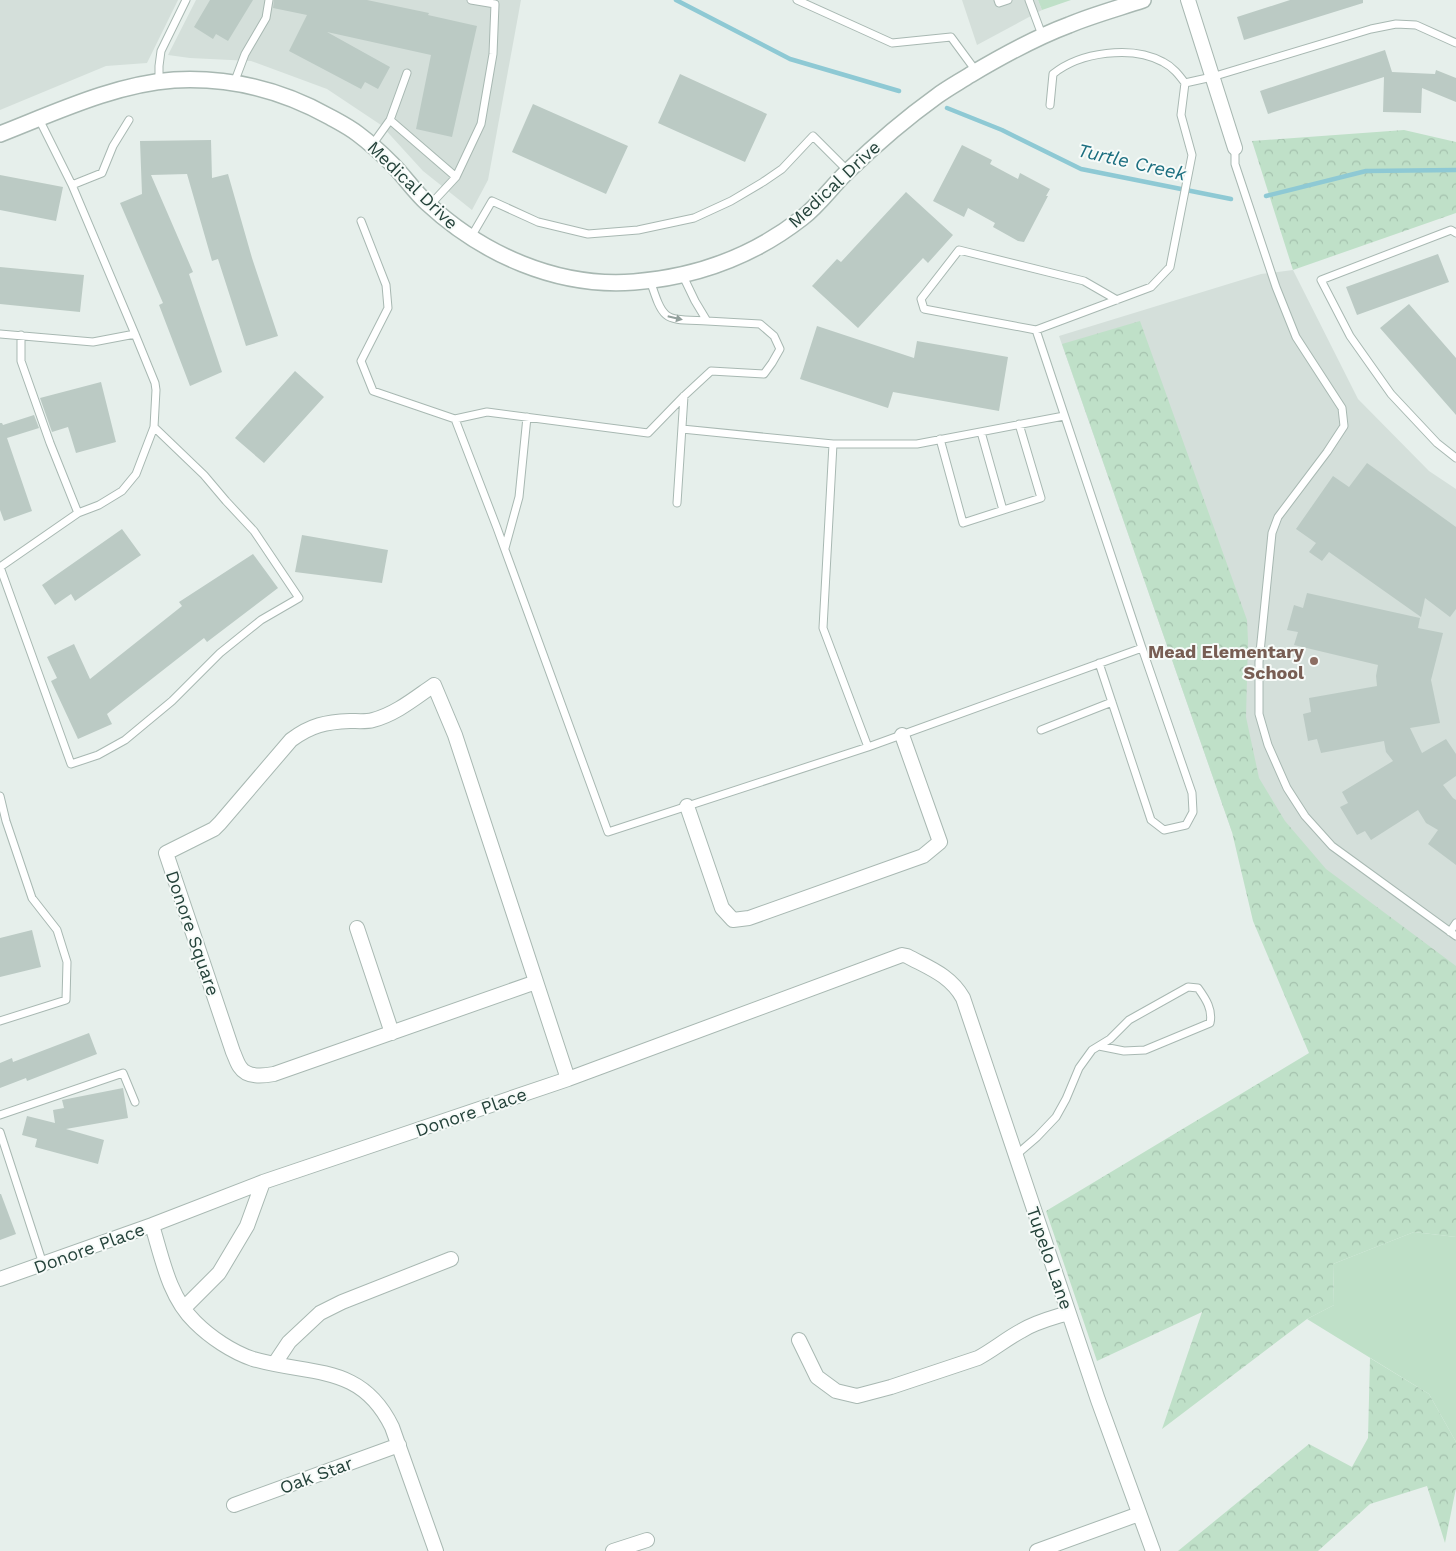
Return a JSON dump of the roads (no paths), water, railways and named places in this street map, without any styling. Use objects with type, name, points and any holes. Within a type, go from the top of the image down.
[{"type":"street","name":"Medical Drive","points":[[0,134],[120,88],[200,79],[253,86],[287,96],[354,131],[392,164],[430,206],[462,233],[516,261],[540,271],[571,279],[602,282],[650,280],[683,276],[726,262],[772,239],[804,216],[894,128],[941,92],[1042,35],[1072,23],[1143,0]]},
{"type":"street","points":[[1188,0],[1235,148]]},
{"type":"street","name":"Donore Square","points":[[536,982],[264,1076],[254,1076],[240,1068],[233,1052],[166,853],[214,829],[292,740],[311,727],[323,723],[370,720],[382,717],[396,711],[434,685],[455,735],[568,1079]]},
{"type":"street","points":[[687,806],[722,908],[734,920],[749,918],[923,856],[940,842],[902,735]]},
{"type":"street","points":[[357,928],[392,1033]]},
{"type":"street","name":"Donore Place","points":[[0,1279],[152,1225],[263,1182],[568,1079],[902,955],[938,973]]},
{"type":"street","name":"Tupelo Lane","points":[[938,973],[957,988],[963,998],[1068,1313],[1138,1514],[1153,1551]]},
{"type":"street","points":[[184,1308],[219,1273],[247,1226],[263,1182]]},
{"type":"street","points":[[152,1225],[170,1284],[194,1321],[224,1344],[252,1358],[330,1374],[356,1384],[366,1391],[386,1414],[436,1551]]},
{"type":"street","points":[[276,1363],[289,1342],[320,1313],[342,1302],[451,1259]]},
{"type":"street","points":[[798,1340],[817,1377],[836,1391],[857,1396],[891,1387],[978,1358],[1022,1330],[1068,1313]]},
{"type":"street","name":"Oak Star","points":[[234,1505],[399,1446]]},
{"type":"street","points":[[1036,1551],[1138,1514]]},
{"type":"street","points":[[612,1551],[647,1540]]},
{"type":"lane","points":[[160,82],[159,66],[161,51],[186,0]]},
{"type":"lane","points":[[234,83],[245,54],[266,18],[269,0]]},
{"type":"lane","points":[[430,206],[456,177],[481,124],[493,54],[495,4],[471,0]]},
{"type":"lane","points":[[797,0],[892,43],[951,37],[976,72]]},
{"type":"lane","points":[[998,0],[999,3],[1008,0]]},
{"type":"lane","points":[[1029,0],[1042,35]]},
{"type":"lane","points":[[1185,83],[1212,77],[1371,29],[1396,24],[1416,25],[1456,43]]},
{"type":"lane","points":[[1050,105],[1053,74],[1063,66],[1104,53],[1133,53],[1152,57],[1164,62],[1185,83],[1181,114],[1192,155],[1170,267],[1151,287],[1117,300],[1036,330],[924,309],[921,299],[959,250],[1084,281],[1117,300]]},
{"type":"lane","points":[[372,145],[390,120],[407,73]]},
{"type":"lane","points":[[39,119],[72,185],[155,383],[154,427],[136,474],[122,491],[99,505],[78,513],[0,567],[71,764],[98,755],[125,740],[172,701],[220,653],[261,620],[299,598],[254,531],[204,475],[154,427]]},
{"type":"lane","points":[[72,185],[102,173],[114,146],[129,120]]},
{"type":"lane","points":[[390,120],[456,177]]},
{"type":"lane","points":[[470,237],[492,201],[538,222],[588,234],[638,230],[694,218],[731,200],[782,169],[813,136],[848,171]]},
{"type":"lane","points":[[1235,148],[1235,164],[1279,295],[1296,336],[1342,408],[1344,426],[1327,452],[1278,516],[1272,533],[1259,662],[1259,714],[1268,745],[1288,788],[1305,816],[1332,846],[1453,934],[1456,923]]},
{"type":"lane","points":[[361,221],[386,285],[388,308],[361,361],[373,392],[455,419],[487,412],[648,433],[711,371],[764,374],[780,349],[774,336],[760,324],[674,319],[667,316],[658,304],[650,280]]},
{"type":"lane","points":[[1456,233],[1451,230],[1321,280],[1350,336],[1391,394],[1437,443],[1456,458]]},
{"type":"lane","points":[[683,276],[708,321]]},
{"type":"lane","points":[[1036,330],[1192,793],[1193,812],[1186,825],[1164,830],[1151,820],[1099,663]]},
{"type":"lane","points":[[0,334],[93,342],[136,334]]},
{"type":"lane","points":[[21,335],[21,361],[50,443],[78,513]]},
{"type":"lane","points":[[677,503],[684,396]]},
{"type":"lane","points":[[682,429],[833,444],[917,444],[1064,416]]},
{"type":"lane","points":[[504,549],[519,497],[527,417]]},
{"type":"lane","points":[[455,419],[608,832],[868,747],[1142,648]]},
{"type":"lane","points":[[940,439],[964,523],[1042,498],[1019,424]]},
{"type":"lane","points":[[981,432],[1003,510]]},
{"type":"lane","points":[[833,444],[823,628],[868,747]]},
{"type":"lane","points":[[1041,730],[1112,702]]},
{"type":"lane","points":[[0,796],[6,821],[32,898],[57,930],[67,962],[66,1000],[0,1021]]},
{"type":"lane","points":[[1015,1155],[1037,1137],[1056,1116],[1084,1060],[1092,1050],[1110,1039],[1130,1020],[1188,987],[1198,988],[1206,999],[1212,1016],[1210,1024],[1145,1050],[1124,1051],[1099,1046]]},
{"type":"lane","points":[[0,1115],[122,1073],[135,1102]]},
{"type":"lane","points":[[0,1132],[44,1264]]},
{"type":"waterway","name":"Turtle Creek","points":[[676,0],[790,59],[899,91]]},
{"type":"waterway","name":"Turtle Creek","points":[[947,108],[1002,130],[1081,169],[1231,199]]},
{"type":"waterway","name":"Turtle Creek","points":[[1266,196],[1366,171],[1456,170]]},
{"type":"place","name":"Mead Elementary School","points":[[1314,661]]}]
